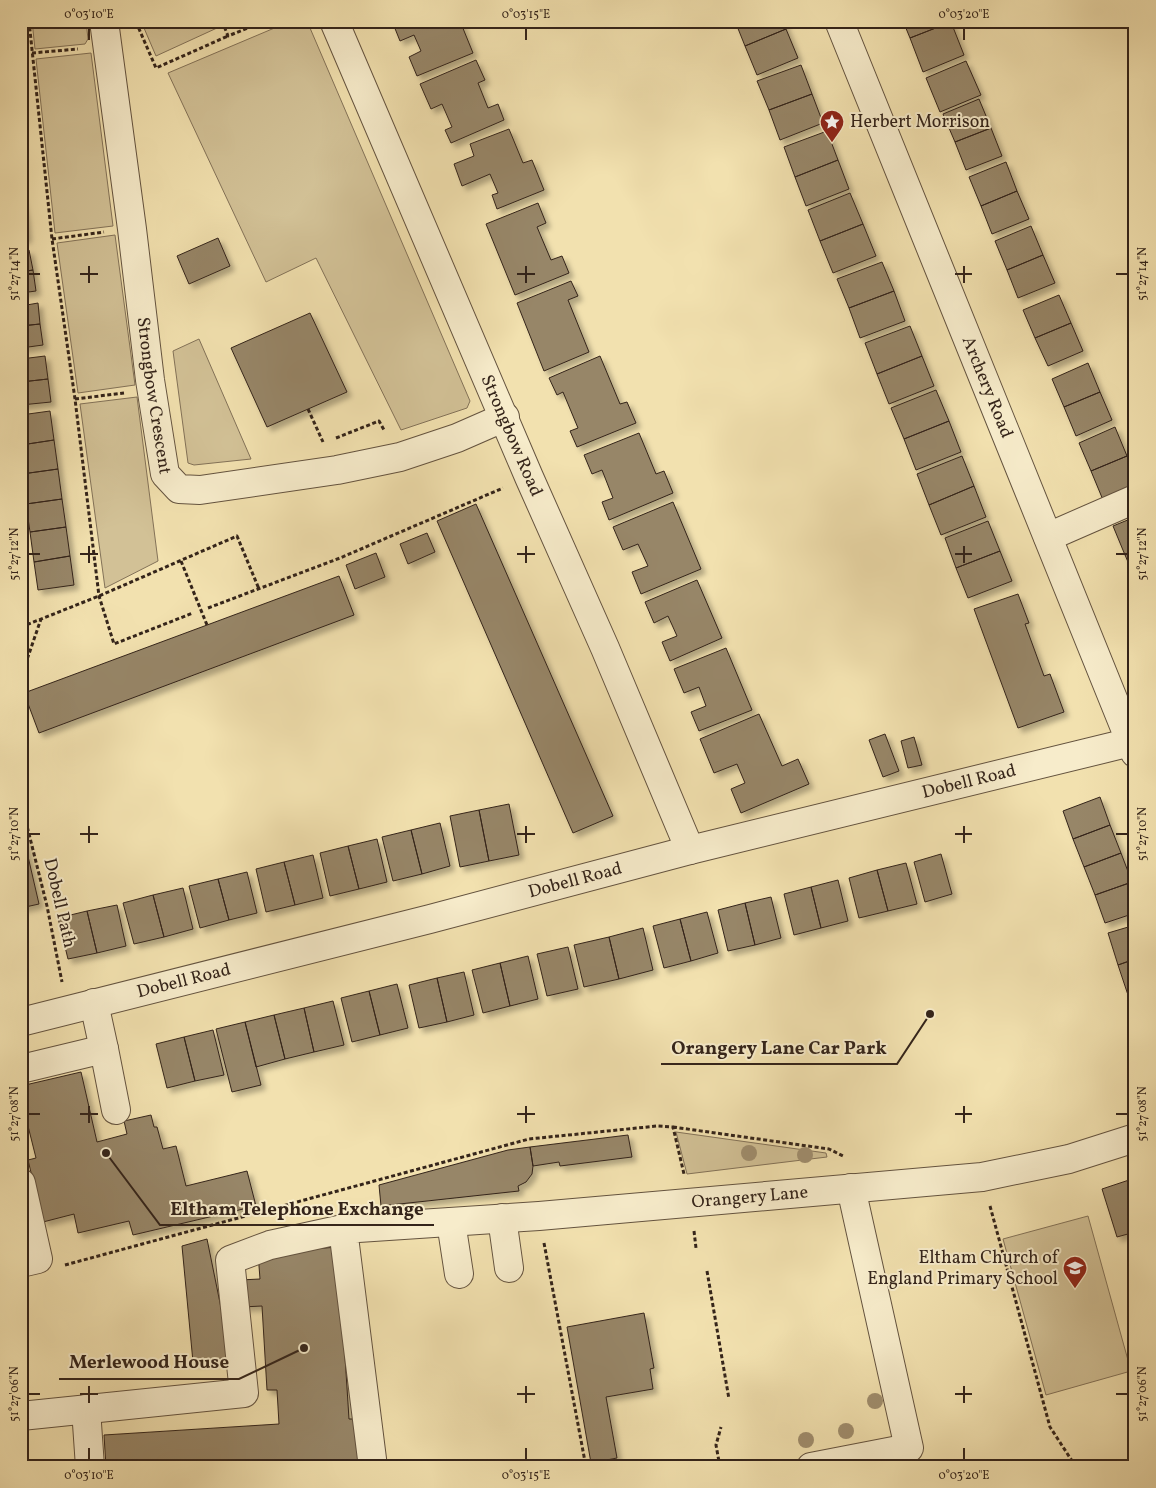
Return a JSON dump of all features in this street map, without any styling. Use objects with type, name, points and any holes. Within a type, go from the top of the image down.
[{"type":"street","name":"Strongbow Road","points":[[334,21],[505,417],[529,477],[605,648],[690,850]]},
{"type":"street","name":"Archery Road","points":[[839,21],[1133,748]]},
{"type":"street","name":"Strongbow Crescent","points":[[105,34],[164,474],[179,490],[200,490],[337,470],[400,457],[457,438],[505,417]]},
{"type":"street","points":[[1048,537],[1135,499]]},
{"type":"street","name":"Dobell Road","points":[[21,1022],[94,1002],[430,919],[690,850],[1133,748]]},
{"type":"street","points":[[94,1002],[116,1110]]},
{"type":"street","points":[[21,1069],[104,1049]]},
{"type":"street","name":"Orangery Lane","points":[[86,1409],[244,1393],[230,1260],[270,1245],[351,1229],[539,1216],[982,1177],[1069,1159],[1135,1138]]},
{"type":"street","points":[[21,1183],[38,1259],[21,1263]]},
{"type":"street","points":[[811,1467],[909,1448],[851,1188]]},
{"type":"street","points":[[502,1218],[509,1268]]},
{"type":"street","points":[[451,1222],[459,1274]]},
{"type":"street","points":[[351,1229],[373,1467]]},
{"type":"street","points":[[21,1416],[86,1409],[90,1467]]},
{"type":"path","points":[[29,21],[52,239],[75,399],[99,596],[114,644],[193,614]]},
{"type":"path","points":[[135,21],[156,68],[265,21]]},
{"type":"path","points":[[222,21],[228,36]]},
{"type":"path","points":[[32,54],[105,34]]},
{"type":"path","points":[[52,239],[132,229]]},
{"type":"path","points":[[75,399],[152,390]]},
{"type":"path","points":[[308,409],[324,443]]},
{"type":"path","points":[[333,440],[379,421],[400,457]]},
{"type":"path","points":[[208,608],[340,558],[529,477]]},
{"type":"path","points":[[21,627],[99,596],[237,536],[259,589]]},
{"type":"path","points":[[181,561],[207,625]]},
{"type":"path","points":[[21,676],[41,618]]},
{"type":"path","name":"Dobell Path","points":[[21,802],[47,906],[68,1010]]},
{"type":"path","points":[[60,1266],[529,1139],[657,1126],[829,1149],[845,1157]]},
{"type":"path","name":"Orangery Lane","points":[[673,1127],[685,1180]]},
{"type":"path","points":[[982,1177],[1050,1427],[1076,1467]]},
{"type":"path","points":[[539,1216],[586,1467]]},
{"type":"path","points":[[707,1271],[730,1399]]},
{"type":"path","points":[[720,1467],[716,1445],[721,1427]]},
{"type":"shaded area","points":[[32,21],[86,21],[88,39],[85,44],[35,49]]},
{"type":"shaded area","points":[[141,21],[173,21],[174,24],[180,21],[214,21],[217,28],[156,56]]},
{"type":"shaded area","points":[[291,21],[307,21],[470,401],[467,408],[401,430],[316,258],[266,282],[168,73]]},
{"type":"shaded area","points":[[91,53],[113,226],[55,233],[36,59]]},
{"type":"shaded area","points":[[115,235],[135,385],[78,393],[57,243]]},
{"type":"shaded area","points":[[199,339],[251,459],[194,465],[188,463],[173,351]]},
{"type":"shaded area","points":[[137,397],[158,561],[105,588],[80,404]]},
{"type":"shaded area","points":[[676,1132],[826,1153],[827,1157],[687,1174]]},
{"type":"shaded area","points":[[1088,1216],[1131,1371],[1046,1395],[1003,1239]]},
{"type":"building","points":[[392,21],[460,21],[473,53],[417,76],[409,57],[421,51],[414,35],[400,41]]},
{"type":"building","points":[[735,21],[783,21],[786,29],[745,46]]},
{"type":"building","points":[[903,21],[950,21],[951,22],[910,38]]},
{"type":"building","points":[[951,22],[964,55],[923,72],[910,38]]},
{"type":"building","points":[[786,29],[798,58],[757,75],[745,46]]},
{"type":"building","points":[[476,60],[485,80],[478,83],[488,108],[498,104],[504,120],[451,143],[445,130],[452,127],[442,104],[431,109],[420,84]]},
{"type":"building","points":[[966,61],[981,95],[940,112],[926,78]]},
{"type":"building","points":[[801,65],[812,94],[769,110],[757,81]]},
{"type":"building","points":[[812,94],[823,123],[780,140],[769,110]]},
{"type":"building","points":[[979,99],[991,128],[955,142],[943,114]]},
{"type":"building","points":[[991,128],[1002,156],[966,170],[955,142]]},
{"type":"building","points":[[509,129],[523,163],[532,160],[544,190],[497,209],[492,195],[498,193],[490,174],[462,186],[454,164],[474,156],[470,144]]},
{"type":"building","points":[[827,131],[838,160],[795,177],[784,147]]},
{"type":"building","points":[[838,160],[849,189],[806,206],[795,177]]},
{"type":"building","points":[[1006,162],[1017,191],[981,206],[969,177]]},
{"type":"building","points":[[1017,191],[1029,219],[992,234],[981,206]]},
{"type":"building","points":[[850,193],[863,224],[820,241],[808,210]]},
{"type":"building","points":[[21,197],[25,217],[21,218]]},
{"type":"building","points":[[538,203],[546,223],[537,227],[551,260],[562,256],[569,273],[515,295],[486,224]]},
{"type":"building","points":[[25,217],[27,238],[21,239],[21,218]]},
{"type":"building","points":[[863,224],[876,256],[833,273],[820,241]]},
{"type":"building","points":[[1031,226],[1043,255],[1007,270],[995,241]]},
{"type":"building","points":[[218,238],[230,266],[189,284],[177,256]]},
{"type":"building","points":[[29,250],[33,270],[21,272],[21,251]]},
{"type":"building","points":[[1043,255],[1055,283],[1018,298],[1007,270]]},
{"type":"building","points":[[882,262],[894,291],[849,308],[837,279]]},
{"type":"building","points":[[33,270],[36,291],[21,293],[21,272]]},
{"type":"building","points":[[571,281],[578,296],[568,300],[589,352],[544,371],[517,303]]},
{"type":"building","points":[[894,291],[905,321],[860,338],[849,308]]},
{"type":"building","points":[[1059,295],[1071,323],[1035,338],[1023,310]]},
{"type":"building","points":[[38,303],[40,324],[21,326],[21,306]]},
{"type":"building","points":[[310,313],[347,392],[267,427],[231,348]]},
{"type":"building","points":[[1071,323],[1083,351],[1048,366],[1035,338]]},
{"type":"building","points":[[40,324],[43,345],[21,348],[21,326]]},
{"type":"building","points":[[910,326],[922,356],[877,374],[865,343]]},
{"type":"building","points":[[45,356],[48,379],[21,382],[21,359]]},
{"type":"building","points":[[600,356],[620,404],[627,402],[636,423],[577,447],[570,431],[578,428],[563,392],[557,395],[549,378]]},
{"type":"building","points":[[922,356],[934,386],[889,404],[877,374]]},
{"type":"building","points":[[1088,363],[1100,392],[1064,407],[1052,379]]},
{"type":"building","points":[[48,379],[51,402],[21,405],[21,382]]},
{"type":"building","points":[[936,390],[949,421],[904,439],[891,408]]},
{"type":"building","points":[[1100,392],[1112,420],[1076,436],[1064,407]]},
{"type":"building","points":[[50,411],[54,440],[21,445],[21,415]]},
{"type":"building","points":[[949,421],[961,452],[916,470],[904,439]]},
{"type":"building","points":[[1115,427],[1127,456],[1091,471],[1079,443]]},
{"type":"building","points":[[639,433],[656,474],[664,471],[673,493],[609,520],[602,502],[613,498],[602,470],[592,474],[584,455]]},
{"type":"building","points":[[54,440],[58,469],[22,474],[21,445]]},
{"type":"building","points":[[962,456],[974,486],[929,505],[917,474]]},
{"type":"building","points":[[1127,456],[1135,474],[1135,486],[1103,500],[1091,471]]},
{"type":"building","points":[[58,469],[62,499],[26,504],[22,474]]},
{"type":"building","points":[[974,486],[986,517],[941,535],[929,505]]},
{"type":"building","points":[[62,499],[66,527],[30,532],[26,504]]},
{"type":"building","points":[[673,502],[701,569],[641,594],[632,572],[648,566],[638,544],[623,550],[613,527]]},
{"type":"building","points":[[476,504],[613,816],[573,833],[437,521]]},
{"type":"building","points":[[1135,517],[1135,552],[1125,555],[1113,526]]},
{"type":"building","points":[[988,521],[1000,551],[956,568],[945,538]]},
{"type":"building","points":[[66,527],[70,556],[34,562],[30,532]]},
{"type":"building","points":[[427,533],[435,552],[408,564],[400,544]]},
{"type":"building","points":[[1000,551],[1012,581],[968,598],[956,568]]},
{"type":"building","points":[[1135,552],[1135,578],[1125,555]]},
{"type":"building","points":[[376,553],[385,577],[355,589],[346,565]]},
{"type":"building","points":[[70,556],[74,585],[38,590],[34,562]]},
{"type":"building","points":[[339,576],[354,615],[39,733],[24,693]]},
{"type":"building","points":[[697,580],[722,638],[670,661],[662,642],[677,636],[668,616],[654,623],[645,602]]},
{"type":"building","points":[[1018,594],[1029,623],[1025,624],[1044,676],[1050,674],[1064,712],[1018,728],[974,609]]},
{"type":"building","points":[[726,648],[752,710],[699,731],[691,712],[706,706],[699,687],[684,693],[674,669]]},
{"type":"building","points":[[759,714],[782,766],[798,759],[809,784],[741,813],[731,789],[745,783],[737,764],[714,773],[700,739]]},
{"type":"building","points":[[885,734],[899,771],[883,777],[869,740]]},
{"type":"building","points":[[914,737],[922,765],[908,768],[901,741]]},
{"type":"building","points":[[1100,797],[1110,825],[1073,839],[1063,811]]},
{"type":"building","points":[[509,804],[519,855],[489,861],[479,810]]},
{"type":"building","points":[[479,810],[489,861],[460,867],[450,816]]},
{"type":"building","points":[[440,823],[450,866],[422,874],[411,830]]},
{"type":"building","points":[[1110,825],[1121,853],[1084,867],[1073,839]]},
{"type":"building","points":[[21,826],[39,904],[21,908]]},
{"type":"building","points":[[411,830],[422,874],[393,881],[382,837]]},
{"type":"building","points":[[377,839],[387,882],[359,889],[348,846]]},
{"type":"building","points":[[348,846],[359,889],[330,896],[320,853]]},
{"type":"building","points":[[1121,853],[1132,882],[1095,895],[1084,867]]},
{"type":"building","points":[[941,854],[952,894],[925,902],[914,862]]},
{"type":"building","points":[[313,855],[323,898],[295,905],[284,862]]},
{"type":"building","points":[[284,862],[295,905],[266,912],[256,869]]},
{"type":"building","points":[[906,863],[917,904],[888,911],[877,870]]},
{"type":"building","points":[[877,870],[888,911],[859,918],[849,878]]},
{"type":"building","points":[[247,872],[257,913],[229,920],[218,879]]},
{"type":"building","points":[[218,879],[229,920],[200,928],[189,886]]},
{"type":"building","points":[[838,880],[848,921],[821,928],[811,887]]},
{"type":"building","points":[[1132,882],[1135,889],[1135,913],[1105,923],[1095,895]]},
{"type":"building","points":[[811,887],[821,928],[794,935],[784,894]]},
{"type":"building","points":[[183,888],[193,929],[164,937],[153,895]]},
{"type":"building","points":[[153,895],[164,937],[134,944],[123,903]]},
{"type":"building","points":[[771,897],[781,938],[755,945],[745,903]]},
{"type":"building","points":[[745,903],[755,945],[728,951],[718,910]]},
{"type":"building","points":[[117,905],[126,946],[97,953],[87,911]]},
{"type":"building","points":[[87,911],[97,953],[68,959],[58,918]]},
{"type":"building","points":[[707,912],[718,953],[691,961],[680,919]]},
{"type":"building","points":[[680,919],[691,961],[664,968],[653,926]]},
{"type":"building","points":[[1135,925],[1135,959],[1118,965],[1108,933]]},
{"type":"building","points":[[643,928],[653,970],[619,979],[609,937]]},
{"type":"building","points":[[609,937],[619,979],[584,987],[574,945]]},
{"type":"building","points":[[568,947],[578,989],[547,996],[537,954]]},
{"type":"building","points":[[528,956],[538,999],[510,1006],[500,963]]},
{"type":"building","points":[[1135,959],[1135,993],[1128,995],[1118,965]]},
{"type":"building","points":[[500,963],[510,1006],[483,1013],[472,970]]},
{"type":"building","points":[[464,972],[474,1015],[447,1022],[437,978]]},
{"type":"building","points":[[437,978],[447,1022],[419,1028],[409,985]]},
{"type":"building","points":[[397,984],[408,1028],[380,1035],[369,991]]},
{"type":"building","points":[[369,991],[380,1035],[352,1042],[341,998]]},
{"type":"building","points":[[333,1001],[344,1045],[314,1052],[304,1008]]},
{"type":"building","points":[[304,1008],[314,1052],[285,1059],[274,1015]]},
{"type":"building","points":[[274,1015],[285,1059],[256,1067],[245,1022]]},
{"type":"building","points":[[245,1022],[261,1085],[232,1092],[216,1029]]},
{"type":"building","points":[[213,1030],[224,1075],[195,1081],[184,1037]]},
{"type":"building","points":[[184,1037],[195,1081],[167,1088],[156,1044]]},
{"type":"building","points":[[81,1072],[97,1142],[127,1134],[124,1121],[151,1115],[154,1127],[157,1127],[163,1149],[176,1146],[186,1186],[247,1171],[256,1206],[133,1235],[129,1221],[78,1233],[74,1214],[43,1222],[28,1160],[36,1158],[21,1098],[21,1086]]},
{"type":"building","points":[[628,1135],[632,1157],[560,1166],[559,1162],[533,1166],[530,1147]]},
{"type":"building","points":[[530,1147],[533,1166],[532,1174],[526,1182],[518,1186],[519,1191],[381,1206],[379,1185],[508,1150]]},
{"type":"building","points":[[1135,1178],[1135,1232],[1117,1237],[1102,1189]]},
{"type":"building","points":[[207,1239],[231,1357],[193,1362],[182,1246]]},
{"type":"building","points":[[338,1247],[349,1419],[359,1419],[362,1467],[106,1467],[104,1435],[279,1424],[277,1390],[267,1390],[262,1306],[242,1307],[240,1280],[260,1279],[258,1253]]},
{"type":"building","points":[[644,1313],[654,1368],[650,1369],[653,1389],[606,1397],[617,1458],[591,1463],[567,1327]]},
{"type":"place","name":"Herbert Morrison","points":[[832,143]]},
{"type":"place","name":"Orangery Lane Car Park","points":[[930,1014]]},
{"type":"place","name":"Eltham Telephone Exchange","points":[[106,1153]]},
{"type":"place","name":"Eltham Church of England Primary School","points":[[1075,1289]]},
{"type":"place","name":"Merlewood House","points":[[304,1348]]}]
